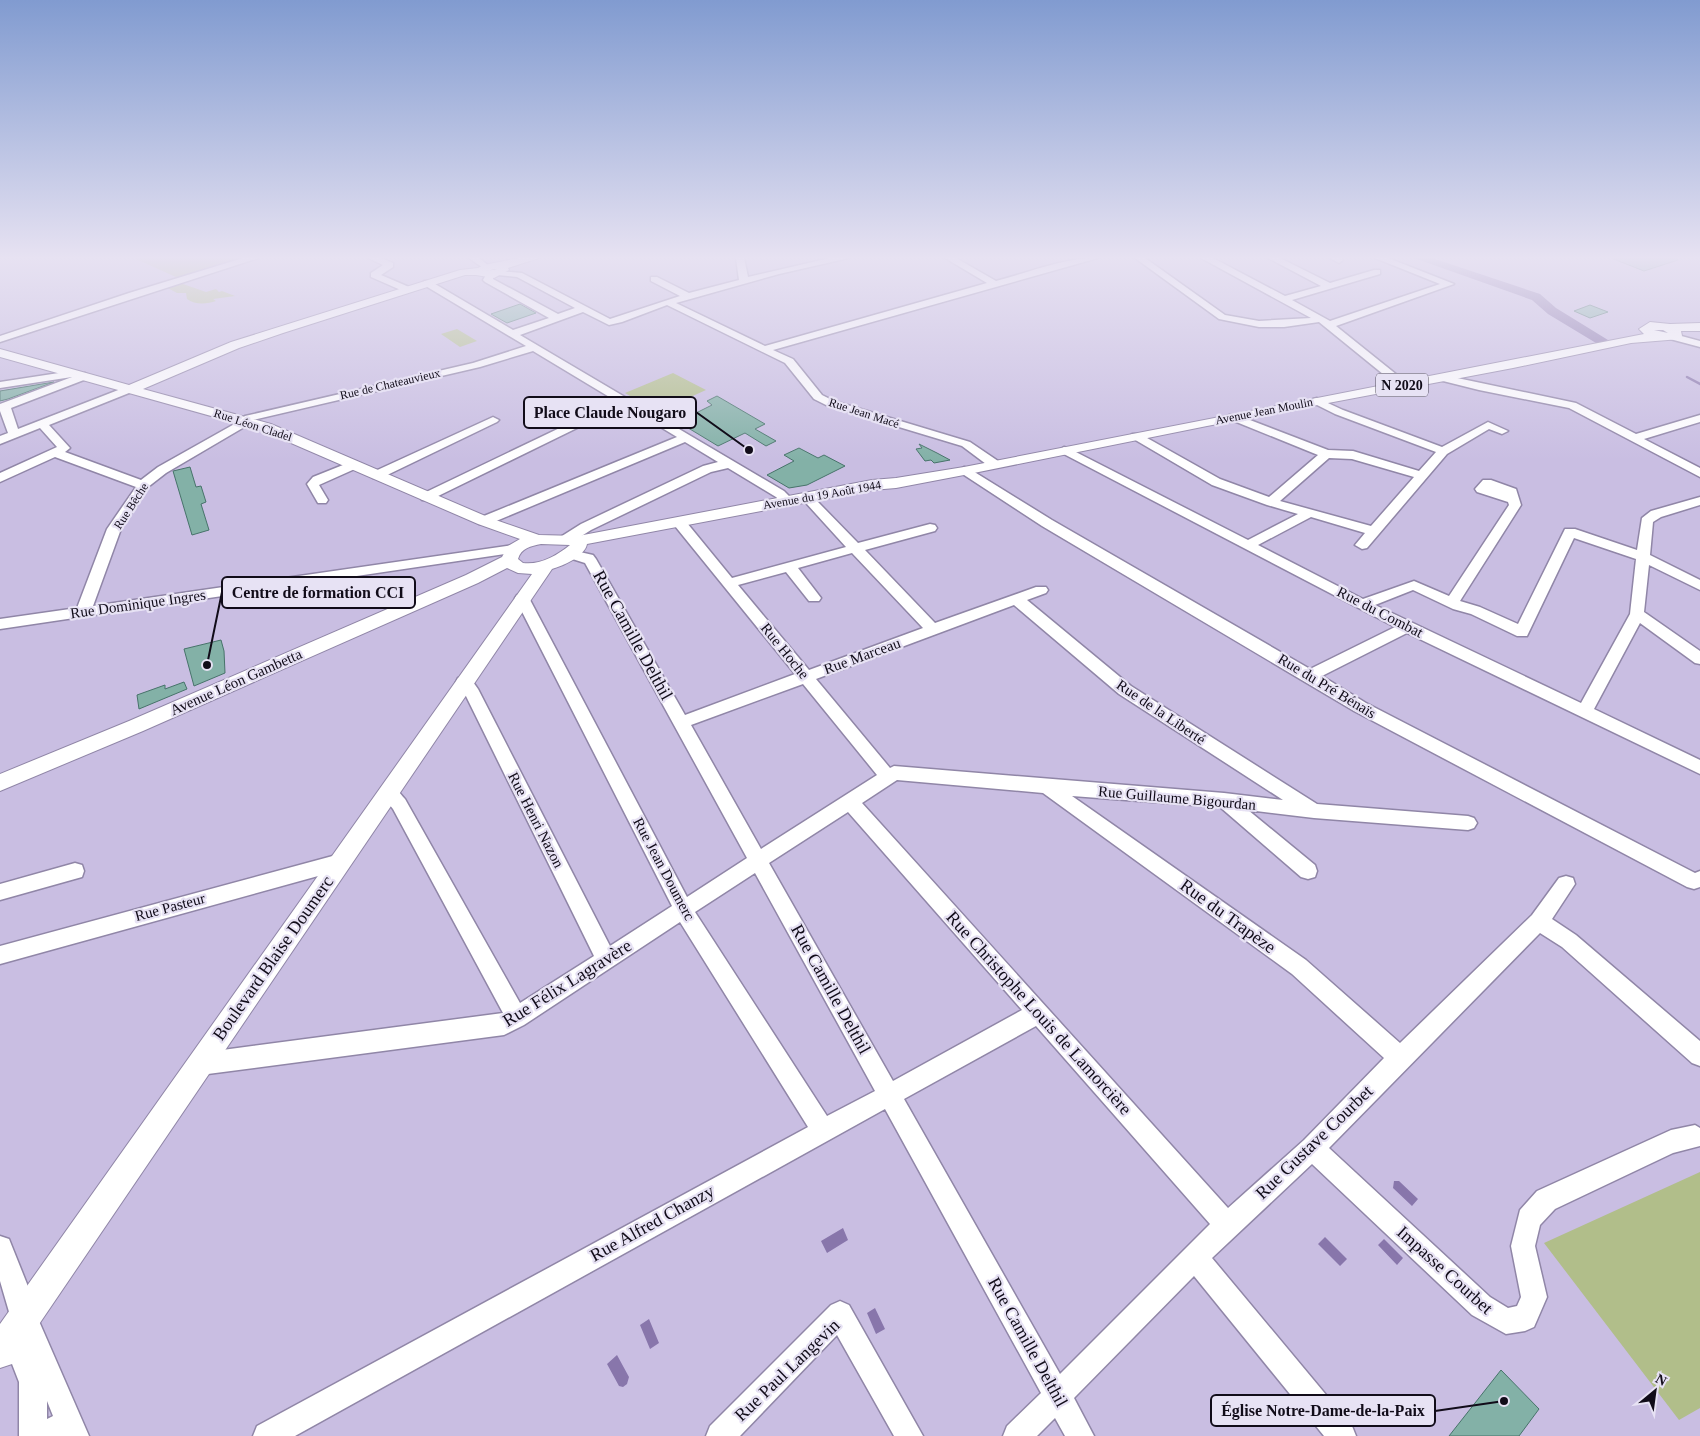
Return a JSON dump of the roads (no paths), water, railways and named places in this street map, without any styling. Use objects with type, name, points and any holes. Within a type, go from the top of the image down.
[{"type":"main road","points":[[130,389],[235,345],[296,325]]},
{"type":"main road","name":"Avenue Jean Moulin","points":[[896,482],[964,471],[1699,327]]},
{"type":"main road","name":"Rue Léon Cladel","points":[[0,353],[246,421],[289,435],[353,465],[490,524],[538,540]]},
{"type":"main road","name":"Avenue du 19 Août 1944","points":[[574,545],[682,526],[857,491],[879,489],[896,482]]},
{"type":"main road","name":"Avenue du 19 Août 1944","points":[[574,545],[768,504],[812,500]]},
{"type":"main road","name":"Rue Léon Cladel","points":[[490,524],[514,556]]},
{"type":"main road","points":[[538,540],[574,545],[546,566],[531,570],[514,556],[538,540]]},
{"type":"main road","name":"Avenue Léon Gambetta","points":[[0,783],[136,726],[472,579],[484,578],[514,556]]},
{"type":"main road","name":"Boulevard Blaise Doumerc","points":[[7,1354],[12,1323],[200,1064],[546,566]]},
{"type":"street","points":[[0,339],[41,325]]},
{"type":"street","points":[[498,325],[731,464],[780,494],[789,502]]},
{"type":"street","points":[[513,334],[538,325]]},
{"type":"street","name":"Rue Jean Macé","points":[[716,325],[789,361],[818,396],[830,403],[966,444],[994,464]]},
{"type":"street","points":[[764,348],[847,325]]},
{"type":"street","points":[[1329,325],[1403,385]]},
{"type":"street","points":[[1665,333],[1700,344]]},
{"type":"street","name":"Rue de Chateauvieux","points":[[246,421],[254,416],[476,365],[535,347]]},
{"type":"street","points":[[0,385],[80,375]]},
{"type":"street","points":[[0,440],[42,424],[50,405],[80,375]]},
{"type":"street","points":[[1443,378],[1572,405],[1700,473]]},
{"type":"street","points":[[14,435],[3,407],[50,405],[130,389]]},
{"type":"street","points":[[426,497],[624,401]]},
{"type":"street","points":[[1317,401],[1339,412],[1440,450]]},
{"type":"street","points":[[1233,417],[1326,454],[1352,455],[1422,476]]},
{"type":"street","points":[[1634,438],[1700,418]]},
{"type":"street","points":[[377,475],[493,420]]},
{"type":"street","name":"Rue Bêche","points":[[83,612],[114,529],[143,485],[162,470],[246,421]]},
{"type":"street","points":[[0,478],[64,448],[42,424]]},
{"type":"street","points":[[1362,545],[1422,476],[1440,450],[1488,425],[1502,431]]},
{"type":"street","points":[[1136,436],[1216,482],[1272,502],[1374,531]]},
{"type":"street","points":[[490,524],[686,438]]},
{"type":"street","name":"Rue du Combat","points":[[1064,451],[1407,627],[1700,767]]},
{"type":"street","points":[[56,453],[143,485]]},
{"type":"street","points":[[1272,502],[1326,454]]},
{"type":"street","points":[[707,469],[712,466],[717,456]]},
{"type":"street","points":[[574,545],[589,525],[707,469],[721,464],[731,464]]},
{"type":"street","points":[[322,500],[313,484],[353,465]]},
{"type":"street","name":"Rue du Pré Bénaïs","points":[[964,471],[1047,523],[1360,707],[1694,882],[1700,879]]},
{"type":"street","points":[[812,500],[934,630]]},
{"type":"street","points":[[1452,602],[1515,505],[1514,500]]},
{"type":"street","points":[[1584,712],[1637,614],[1647,521],[1656,514],[1700,502]]},
{"type":"street","points":[[1248,545],[1309,513]]},
{"type":"street","name":"Rue Hoche","points":[[682,526],[888,777]]},
{"type":"street","points":[[729,583],[930,528]]},
{"type":"street","points":[[1363,604],[1414,585],[1522,632],[1570,532],[1642,556],[1700,586]]},
{"type":"street","name":"Rue Camille Delthil","points":[[574,545],[591,562],[682,722],[1080,1436]]},
{"type":"street","name":"Rue Dominique Ingres","points":[[0,624],[514,556]]},
{"type":"street","points":[[789,566],[814,598]]},
{"type":"street","name":"Rue Marceau","points":[[682,722],[1041,590]]},
{"type":"street","name":"Rue Jean Doumerc","points":[[522,598],[683,909],[822,1130]]},
{"type":"street","name":"Rue de la Liberté","points":[[1016,599],[1124,690],[1314,811]]},
{"type":"street","points":[[1637,614],[1700,659]]},
{"type":"street","points":[[1310,676],[1407,627]]},
{"type":"street","name":"Rue Henri Nazon","points":[[464,682],[470,689],[606,959]]},
{"type":"street","name":"Rue Guillaume Bigourdan","points":[[888,777],[894,773],[1224,800],[1314,811],[1468,823]]},
{"type":"street","name":"Rue Félix Lagravère","points":[[200,1064],[504,1025],[888,777]]},
{"type":"street","name":"Rue du Trapèze","points":[[1047,787],[1299,967],[1400,1058]]},
{"type":"street","points":[[388,792],[399,804],[517,1018]]},
{"type":"street","points":[[1224,800],[1308,871]]},
{"type":"street","name":"Rue Christophe Louis de Lamorcière","points":[[850,802],[1227,1225]]},
{"type":"street","name":"Rue Pasteur","points":[[0,955],[340,862]]},
{"type":"street","points":[[0,892],[75,871]]},
{"type":"street","name":"Rue Gustave Courbet","points":[[1017,1436],[1227,1225],[1312,1148],[1400,1058],[1539,922],[1566,884]]},
{"type":"street","points":[[1539,922],[1569,941],[1700,1055]]},
{"type":"street","name":"Rue Alfred Chanzy","points":[[268,1436],[1038,1013]]},
{"type":"street","name":"Impasse Courbet","points":[[1312,1148],[1481,1306],[1506,1321],[1524,1318],[1534,1297],[1522,1246],[1529,1219],[1546,1200],[1671,1142],[1696,1137]]},
{"type":"street","points":[[0,1248],[14,1284],[12,1323],[32,1333],[74,1433]]},
{"type":"street","points":[[1195,1257],[1342,1436]]},
{"type":"street","name":"Rue Paul Langevin","points":[[720,1436],[840,1314],[910,1436]]},
{"type":"street","points":[[7,1354],[33,1382],[33,1436]]},
{"type":"street","points":[[45,1436],[49,1432],[61,1427],[74,1433]]},
{"type":"waterway","points":[[1576,325],[1601,340]]},
{"type":"waterway","points":[[1687,377],[1700,384]]},
{"type":"place","name":"Place Claude Nougaro","points":[[749,450]]},
{"type":"place","name":"Centre de formation CCI","points":[[207,665]]},
{"type":"place","name":"Église Notre-Dame-de-la-Paix","points":[[1504,1401]]}]
